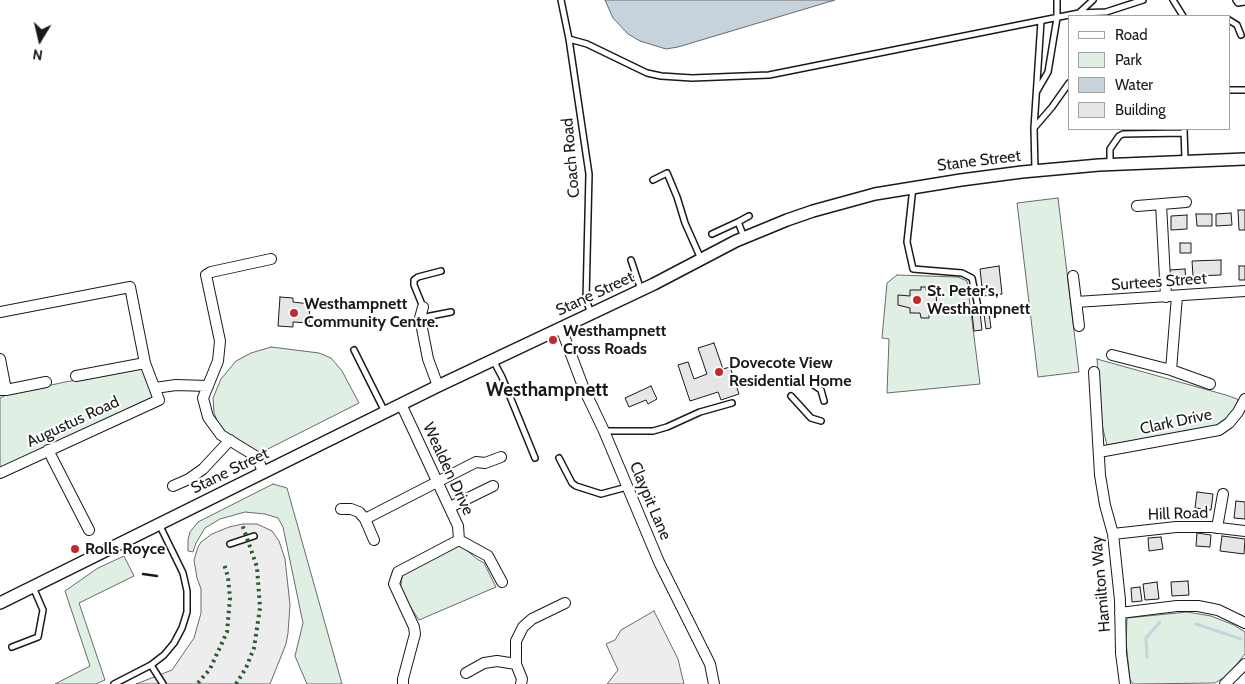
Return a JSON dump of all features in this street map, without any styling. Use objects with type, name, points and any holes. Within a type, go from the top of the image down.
[{"type":"street","name":"Stane Street","points":[[0,603],[262,472],[492,360],[592,314],[744,238],[813,211],[875,194],[1035,171],[1110,165],[1245,159]]},
{"type":"street","points":[[1136,206],[1186,202]]},
{"type":"street","points":[[1161,204],[1172,297],[1171,370]]},
{"type":"street","points":[[262,472],[257,457],[221,435],[208,416],[203,398],[218,360],[220,341],[206,275],[271,259]]},
{"type":"street","points":[[1073,276],[1079,326]]},
{"type":"street","points":[[0,312],[130,287],[145,363],[155,388],[176,385],[208,386]]},
{"type":"street","name":"Surtees Street","points":[[1076,302],[1245,291]]},
{"type":"street","points":[[423,307],[420,318],[428,359],[438,386]]},
{"type":"street","name":"Claypit Lane","points":[[561,328],[584,389],[604,431],[659,562],[710,664],[714,684]]},
{"type":"street","points":[[1112,355],[1171,370],[1210,384]]},
{"type":"street","points":[[0,360],[3,390],[46,382]]},
{"type":"street","points":[[76,376],[145,363]]},
{"type":"street","name":"Hamilton Way","points":[[1094,372],[1100,475],[1105,505],[1113,534],[1120,613],[1121,653],[1125,684]]},
{"type":"street","name":"Augustus Road","points":[[0,473],[159,400],[155,388]]},
{"type":"street","name":"Clark Drive","points":[[1099,452],[1219,430],[1229,423],[1245,399]]},
{"type":"street","name":"Wealden Drive","points":[[401,404],[450,507],[458,526],[459,540],[398,572],[394,584],[416,634],[403,684]]},
{"type":"street","points":[[173,486],[189,479],[203,468],[230,440]]},
{"type":"street","points":[[48,450],[89,530]]},
{"type":"street","points":[[365,519],[476,462],[485,463],[501,457]]},
{"type":"street","name":"Wealden Drive","points":[[450,507],[493,486]]},
{"type":"street","points":[[1217,528],[1224,494]]},
{"type":"street","points":[[342,509],[351,509],[359,512],[365,519],[374,540]]},
{"type":"street","name":"Hill Road","points":[[1113,534],[1176,527],[1245,531]]},
{"type":"street","points":[[459,540],[488,556],[502,582]]},
{"type":"street","points":[[521,684],[522,679],[516,664],[516,641],[523,627],[532,619],[565,603]]},
{"type":"street","points":[[1120,613],[1177,606],[1198,606],[1218,610],[1245,623]]},
{"type":"street","points":[[466,673],[484,663],[497,660],[516,664]]},
{"type":"street","points":[[1230,682],[1245,664]]},
{"type":"lane","name":"Coach Road","points":[[561,0],[569,39],[589,174],[586,300],[592,314]]},
{"type":"lane","points":[[1037,91],[1048,72],[1058,0]]},
{"type":"lane","points":[[1079,13],[1094,0]]},
{"type":"lane","points":[[1070,15],[1106,12],[1143,0]]},
{"type":"lane","points":[[1173,0],[1182,15]]},
{"type":"lane","points":[[1236,0],[1238,3],[1245,2]]},
{"type":"lane","points":[[569,39],[587,44],[647,72],[661,76],[692,78],[769,75],[1068,16]]},
{"type":"lane","points":[[1035,171],[1034,128],[1041,21]]},
{"type":"lane","points":[[1230,21],[1237,25],[1241,35]]},
{"type":"lane","points":[[1034,128],[1068,84]]},
{"type":"lane","points":[[1230,90],[1245,90]]},
{"type":"lane","points":[[1110,165],[1110,149],[1119,136],[1123,134],[1184,131],[1185,161]]},
{"type":"lane","points":[[653,180],[667,173],[701,260]]},
{"type":"lane","points":[[914,187],[907,242],[913,269],[962,273],[972,278],[978,307]]},
{"type":"lane","points":[[712,234],[749,216]]},
{"type":"lane","points":[[738,222],[744,238]]},
{"type":"lane","points":[[631,260],[641,290]]},
{"type":"lane","points":[[423,307],[414,285],[414,280],[418,277],[441,272]]},
{"type":"lane","points":[[420,318],[452,312]]},
{"type":"lane","points":[[354,350],[385,412]]},
{"type":"lane","points":[[492,360],[502,377],[536,458]]},
{"type":"lane","points":[[812,384],[821,390],[824,402]]},
{"type":"lane","points":[[791,396],[811,418],[821,421]]},
{"type":"lane","points":[[604,431],[653,431],[667,427],[700,412],[732,403]]},
{"type":"lane","points":[[559,458],[572,483],[576,486],[601,494],[627,487]]},
{"type":"lane","points":[[114,684],[151,665],[174,643],[182,628],[187,612],[187,591],[183,573],[159,524]]},
{"type":"lane","points":[[230,544],[254,536]]},
{"type":"lane","points":[[12,647],[38,637],[43,610],[33,587]]},
{"type":"lane","points":[[151,665],[163,684]]},
{"type":"green space","points":[[1058,198],[1079,372],[1038,377],[1017,203]]},
{"type":"green space","points":[[897,275],[958,277],[967,281],[980,384],[887,393],[889,339],[882,338],[887,283]]},
{"type":"green space","points":[[271,347],[319,353],[331,358],[342,371],[359,403],[258,454],[227,434],[219,425],[214,413],[213,398],[221,379],[236,361],[251,353]]},
{"type":"green space","points":[[1097,359],[1226,395],[1237,399],[1239,402],[1235,410],[1223,423],[1214,427],[1107,445],[1102,425]]},
{"type":"green space","points":[[144,368],[155,398],[0,469],[0,398],[65,382]]},
{"type":"green space","points":[[273,484],[287,488],[342,684],[307,684],[295,656],[303,623],[283,527],[278,518],[265,514],[245,512],[220,519],[205,528],[193,552],[188,551],[190,532],[198,522]]},
{"type":"green space","points":[[455,546],[463,547],[484,563],[496,587],[419,620],[400,591],[402,576],[407,570]]},
{"type":"green space","points":[[124,556],[134,576],[79,603],[105,680],[96,684],[55,684],[90,666],[65,591],[98,568]]},
{"type":"green space","points":[[1187,612],[1211,616],[1234,625],[1245,632],[1245,654],[1228,675],[1215,683],[1133,684],[1130,680],[1126,642],[1127,618]]},
{"type":"shaded area","points":[[243,524],[257,524],[272,531],[279,541],[285,559],[290,605],[288,633],[286,644],[270,684],[136,684],[172,670],[194,638],[201,613],[201,589],[194,560],[201,542],[212,534]]},
{"type":"shaded area","points":[[654,611],[678,659],[684,684],[607,684],[618,670],[606,644],[615,640],[621,630]]},
{"type":"water","points":[[605,0],[835,0],[666,49],[640,41],[628,34],[613,18]]},
{"type":"building","points":[[1238,210],[1245,210],[1245,230],[1239,230]]},
{"type":"building","points":[[1231,213],[1232,225],[1216,226],[1216,214]]},
{"type":"building","points":[[1196,214],[1212,214],[1212,226],[1197,226]]},
{"type":"building","points":[[1187,215],[1187,229],[1171,230],[1171,216]]},
{"type":"building","points":[[1180,243],[1191,243],[1191,253],[1180,253]]},
{"type":"building","points":[[1221,260],[1221,275],[1193,276],[1192,261]]},
{"type":"building","points":[[999,266],[1002,294],[983,296],[980,269]]},
{"type":"building","points":[[1239,266],[1245,266],[1245,280],[1239,280]]},
{"type":"building","points":[[1185,269],[1186,283],[1170,284],[1169,270]]},
{"type":"building","name":"St. Peter's, Westhampnett","points":[[921,287],[926,287],[926,290],[936,290],[937,312],[929,312],[929,318],[921,318],[920,313],[910,313],[910,308],[898,305],[898,295],[910,296],[910,290],[921,290]]},
{"type":"building","name":"Westhampnett Community Centre.","points":[[280,297],[293,298],[293,302],[310,304],[309,323],[293,322],[293,327],[278,326]]},
{"type":"building","points":[[988,306],[991,328],[986,329],[983,307]]},
{"type":"building","points":[[980,312],[982,330],[974,331],[972,313]]},
{"type":"building","name":"Dovecote View Residential Home","points":[[714,343],[723,369],[730,367],[739,394],[721,400],[718,392],[690,401],[678,365],[688,362],[694,379],[707,374],[698,348]]},
{"type":"building","points":[[651,386],[657,399],[648,404],[646,400],[629,407],[625,398]]},
{"type":"building","points":[[1197,492],[1213,494],[1211,510],[1195,508]]},
{"type":"building","points":[[1236,501],[1245,502],[1245,519],[1234,518]]},
{"type":"building","points":[[1197,533],[1211,535],[1210,547],[1196,546]]},
{"type":"building","points":[[1222,536],[1245,539],[1244,554],[1220,551]]},
{"type":"building","points":[[1161,537],[1163,549],[1149,551],[1148,538]]},
{"type":"building","points":[[1188,581],[1189,595],[1172,596],[1171,582]]},
{"type":"building","points":[[1157,582],[1159,599],[1145,600],[1143,584]]},
{"type":"building","points":[[1140,587],[1142,601],[1132,602],[1131,588]]},
{"type":"waterway","points":[[1147,657],[1146,638],[1160,622]]},
{"type":"waterway","points":[[1196,624],[1241,639]]},
{"type":"hedge","points":[[236,684],[246,668],[254,648],[260,608],[257,567],[242,524]]},
{"type":"hedge","points":[[198,683],[210,669],[227,632],[230,598],[228,577],[224,564]]},
{"type":"wall","points":[[143,574],[157,576]]},
{"type":"place","name":"St. Peter's, Westhampnett","points":[[917,300]]},
{"type":"place","name":"Westhampnett Community Centre.","points":[[294,313]]},
{"type":"place","name":"Westhampnett Cross Roads","points":[[553,340]]},
{"type":"place","name":"Dovecote View Residential Home","points":[[719,372]]},
{"type":"place","name":"Rolls Royce","points":[[75,549]]},
{"type":"district","name":"Westhampnett","points":[[547,390]]}]
